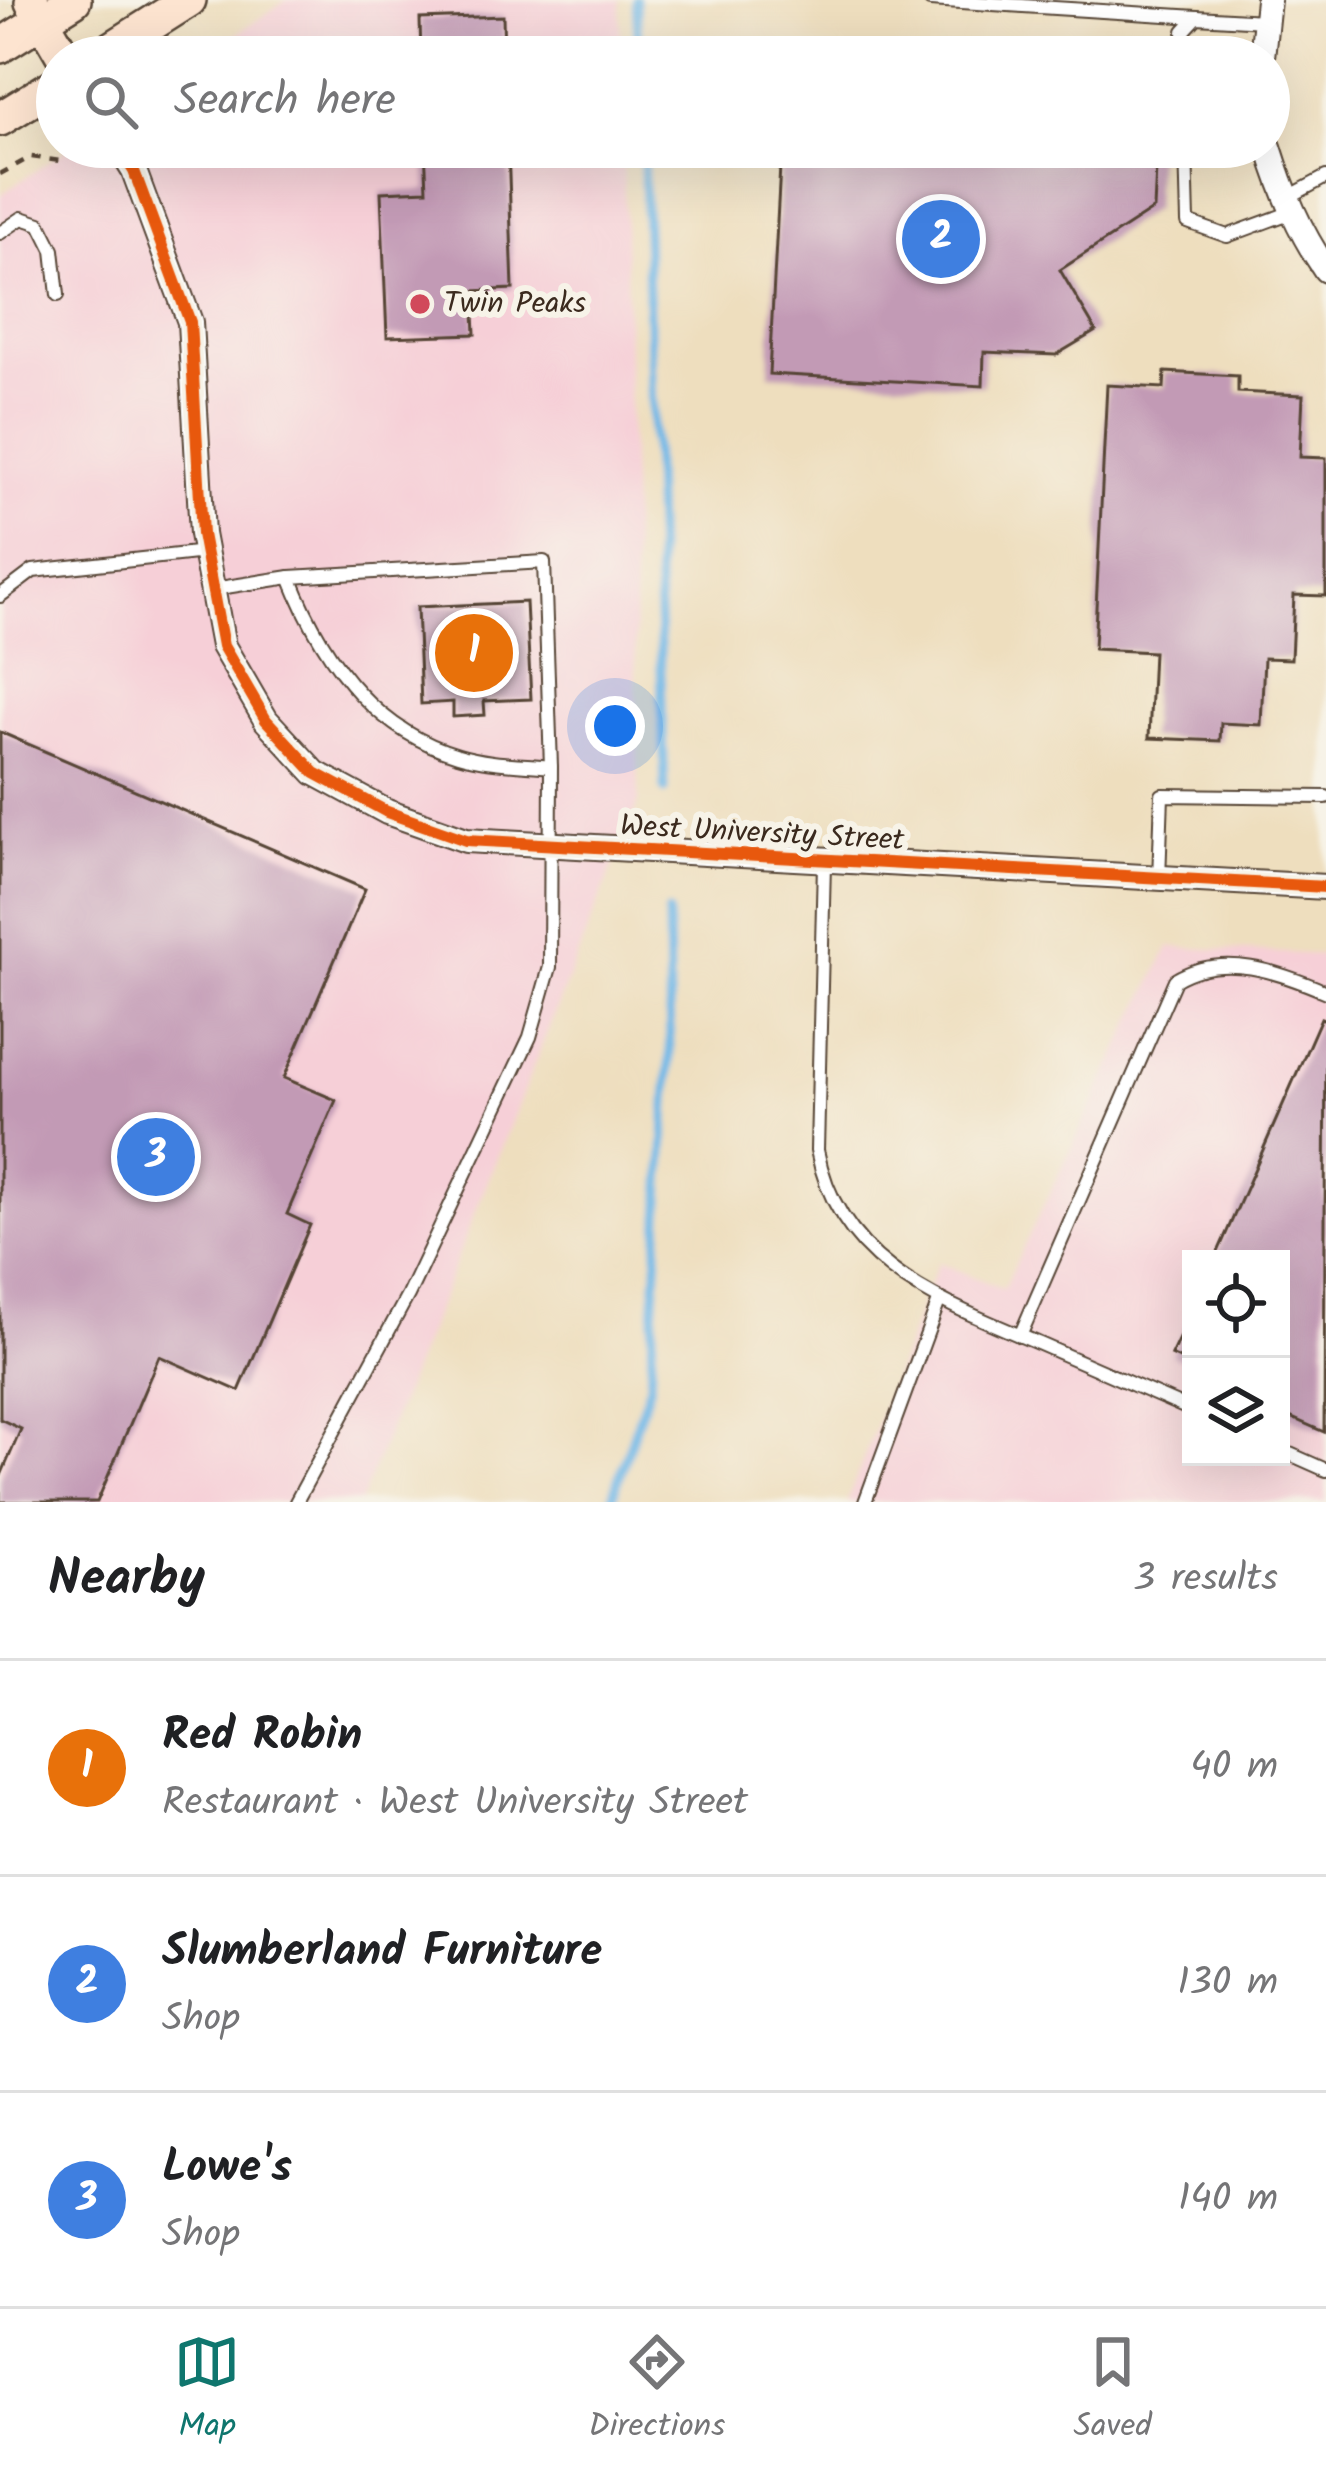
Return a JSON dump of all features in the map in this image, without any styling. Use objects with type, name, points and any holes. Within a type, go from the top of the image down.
[{"type":"main road","points":[[0,46],[36,10],[74,0]]},
{"type":"main road","points":[[132,36],[189,0]]},
{"type":"main road","points":[[36,10],[51,36]]},
{"type":"main road","points":[[0,119],[36,97]]},
{"type":"street","name":"West University Street","points":[[132,168],[190,322],[205,552],[223,646],[266,720],[315,773],[387,812],[466,840],[1326,887]]},
{"type":"street","points":[[1276,168],[1288,205],[1326,270]]},
{"type":"lane","points":[[930,0],[1197,17],[1266,11]]},
{"type":"lane","points":[[1184,36],[1197,17]]},
{"type":"lane","points":[[1187,168],[1188,222],[1227,236],[1288,205],[1326,177]]},
{"type":"lane","points":[[0,233],[22,218],[40,224],[53,250],[58,295]]},
{"type":"lane","points":[[0,596],[32,572],[205,552]]},
{"type":"lane","points":[[212,589],[290,577],[544,562],[551,767],[550,967],[530,1037],[408,1294],[296,1502]]},
{"type":"lane","points":[[290,577],[325,652],[357,692],[391,723],[422,742],[460,756],[551,767]]},
{"type":"lane","points":[[1159,879],[1162,795],[1326,797]]},
{"type":"lane","points":[[824,862],[818,1150],[823,1182],[835,1209],[878,1260],[939,1301],[1182,1406]]},
{"type":"lane","points":[[1020,1336],[1175,980],[1196,967],[1269,968],[1326,992]]},
{"type":"lane","points":[[865,1502],[939,1301]]},
{"type":"lane","points":[[1290,1454],[1326,1470]]},
{"type":"path","points":[[0,174],[36,158]]},
{"type":"shaded area","points":[[287,0],[620,0],[621,36],[234,36]]},
{"type":"shaded area","points":[[39,168],[624,168],[639,801],[360,1502],[0,1502],[0,195]]},
{"type":"shaded area","points":[[1169,947],[1326,955],[1326,1502],[847,1502],[938,1262],[1003,1289]]},
{"type":"building","points":[[503,16],[503,36],[420,36],[420,19]]},
{"type":"building","points":[[426,168],[509,168],[513,289],[473,291],[475,334],[387,337],[381,192],[427,190]]},
{"type":"building","points":[[780,168],[1156,168],[1154,209],[1060,270],[1096,331],[1056,355],[984,352],[983,386],[769,374]]},
{"type":"building","points":[[1165,372],[1238,376],[1238,392],[1303,395],[1300,457],[1326,458],[1326,596],[1294,595],[1291,659],[1264,658],[1261,725],[1221,723],[1220,741],[1149,738],[1153,652],[1094,649],[1107,385],[1164,388]]},
{"type":"building","points":[[526,602],[531,699],[484,701],[485,715],[453,717],[453,702],[421,704],[417,607]]},
{"type":"building","points":[[0,732],[365,889],[284,1078],[336,1100],[287,1214],[310,1225],[239,1391],[159,1356],[97,1502],[0,1502],[0,1478],[21,1429],[0,1419]]},
{"type":"building","points":[[1321,1018],[1326,1020],[1324,1432],[1290,1417],[1290,1250],[1219,1250]]},
{"type":"building","points":[[1182,1332],[1182,1360],[1171,1355]]},
{"type":"waterway","points":[[636,0],[638,36]]},
{"type":"waterway","points":[[644,168],[665,790]]},
{"type":"waterway","points":[[611,1502],[650,1384],[670,1052],[668,913]]},
{"type":"cycle path","points":[[132,168],[190,322],[202,534],[223,646],[266,720],[315,773],[387,812],[466,840],[1326,887]]},
{"type":"place","name":"Slumberland Furniture","points":[[941,239]]},
{"type":"place","name":"Twin Peaks","points":[[420,304]]},
{"type":"place","name":"Red Robin","points":[[474,653]]},
{"type":"place","name":"Lowe's","points":[[156,1157]]}]
